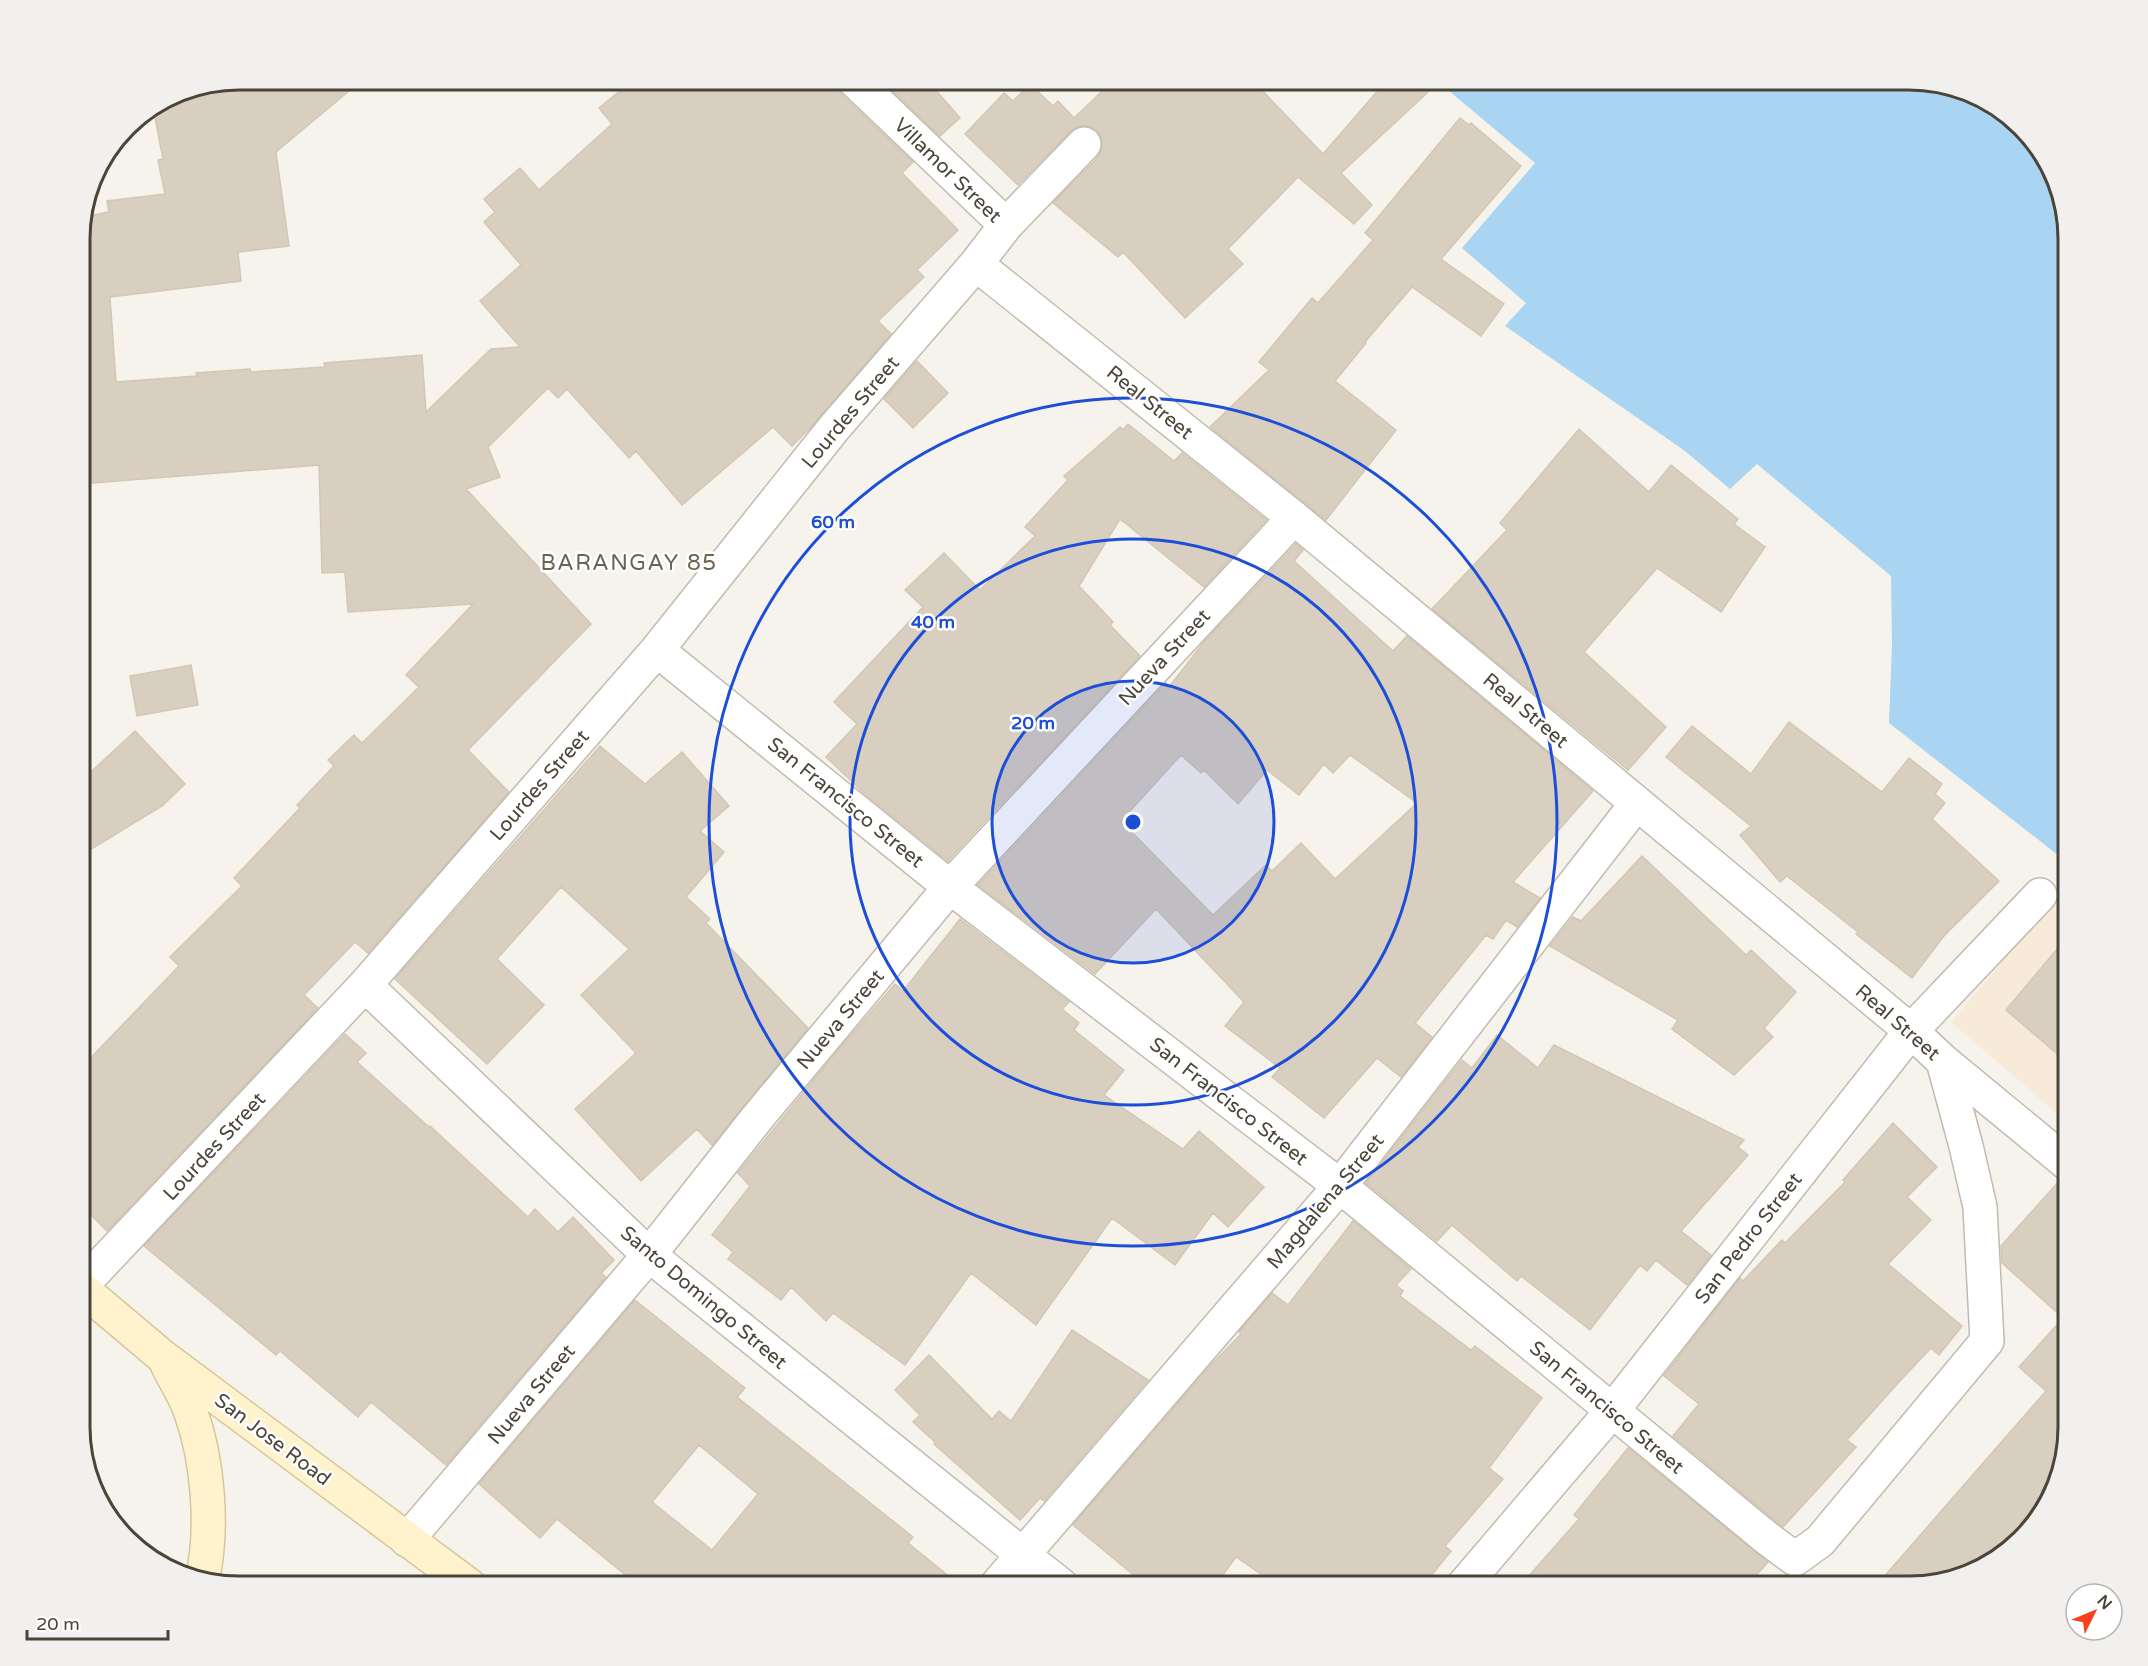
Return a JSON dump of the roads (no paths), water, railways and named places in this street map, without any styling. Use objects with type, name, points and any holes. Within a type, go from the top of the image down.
[{"type":"main road","name":"San Jose Road","points":[[90,1295],[163,1357],[455,1576]]},
{"type":"main road","points":[[163,1357],[190,1409],[204,1464],[208,1522],[204,1571]]},
{"type":"street","name":"Villamor Street","points":[[864,90],[1006,225],[976,264]]},
{"type":"street","points":[[1006,225],[1084,144]]},
{"type":"street","name":"Real Street","points":[[976,264],[1294,518],[1911,1030],[1943,1061],[2058,1156]]},
{"type":"street","name":"Lourdes Street","points":[[90,1276],[365,985],[657,650],[834,428],[976,264]]},
{"type":"street","name":"Nueva Street","points":[[407,1540],[649,1254],[758,1118],[950,887],[1294,518]]},
{"type":"street","name":"San Francisco Street","points":[[657,650],[950,887],[1340,1186],[1795,1559],[1820,1541],[1987,1341],[1980,1207],[1943,1061]]},
{"type":"street","name":"Magdalena Street","points":[[1005,1576],[1340,1186],[1637,803]]},
{"type":"street","name":"San Pedro Street","points":[[1472,1576],[1612,1411],[1911,1030],[2040,895]]},
{"type":"street","name":"Santo Domingo Street","points":[[365,985],[649,1254],[1049,1576]]},
{"type":"water","points":[[1448,90],[1929,91],[1975,105],[2000,121],[2027,148],[2043,173],[2050,191],[2058,229],[2058,855],[1889,723],[1892,644],[1891,576],[1757,464],[1730,489],[1685,451],[1505,326],[1526,303],[1462,248],[1535,163]]},
{"type":"district","name":"BARANGAY 85","points":[[629,562]]}]
